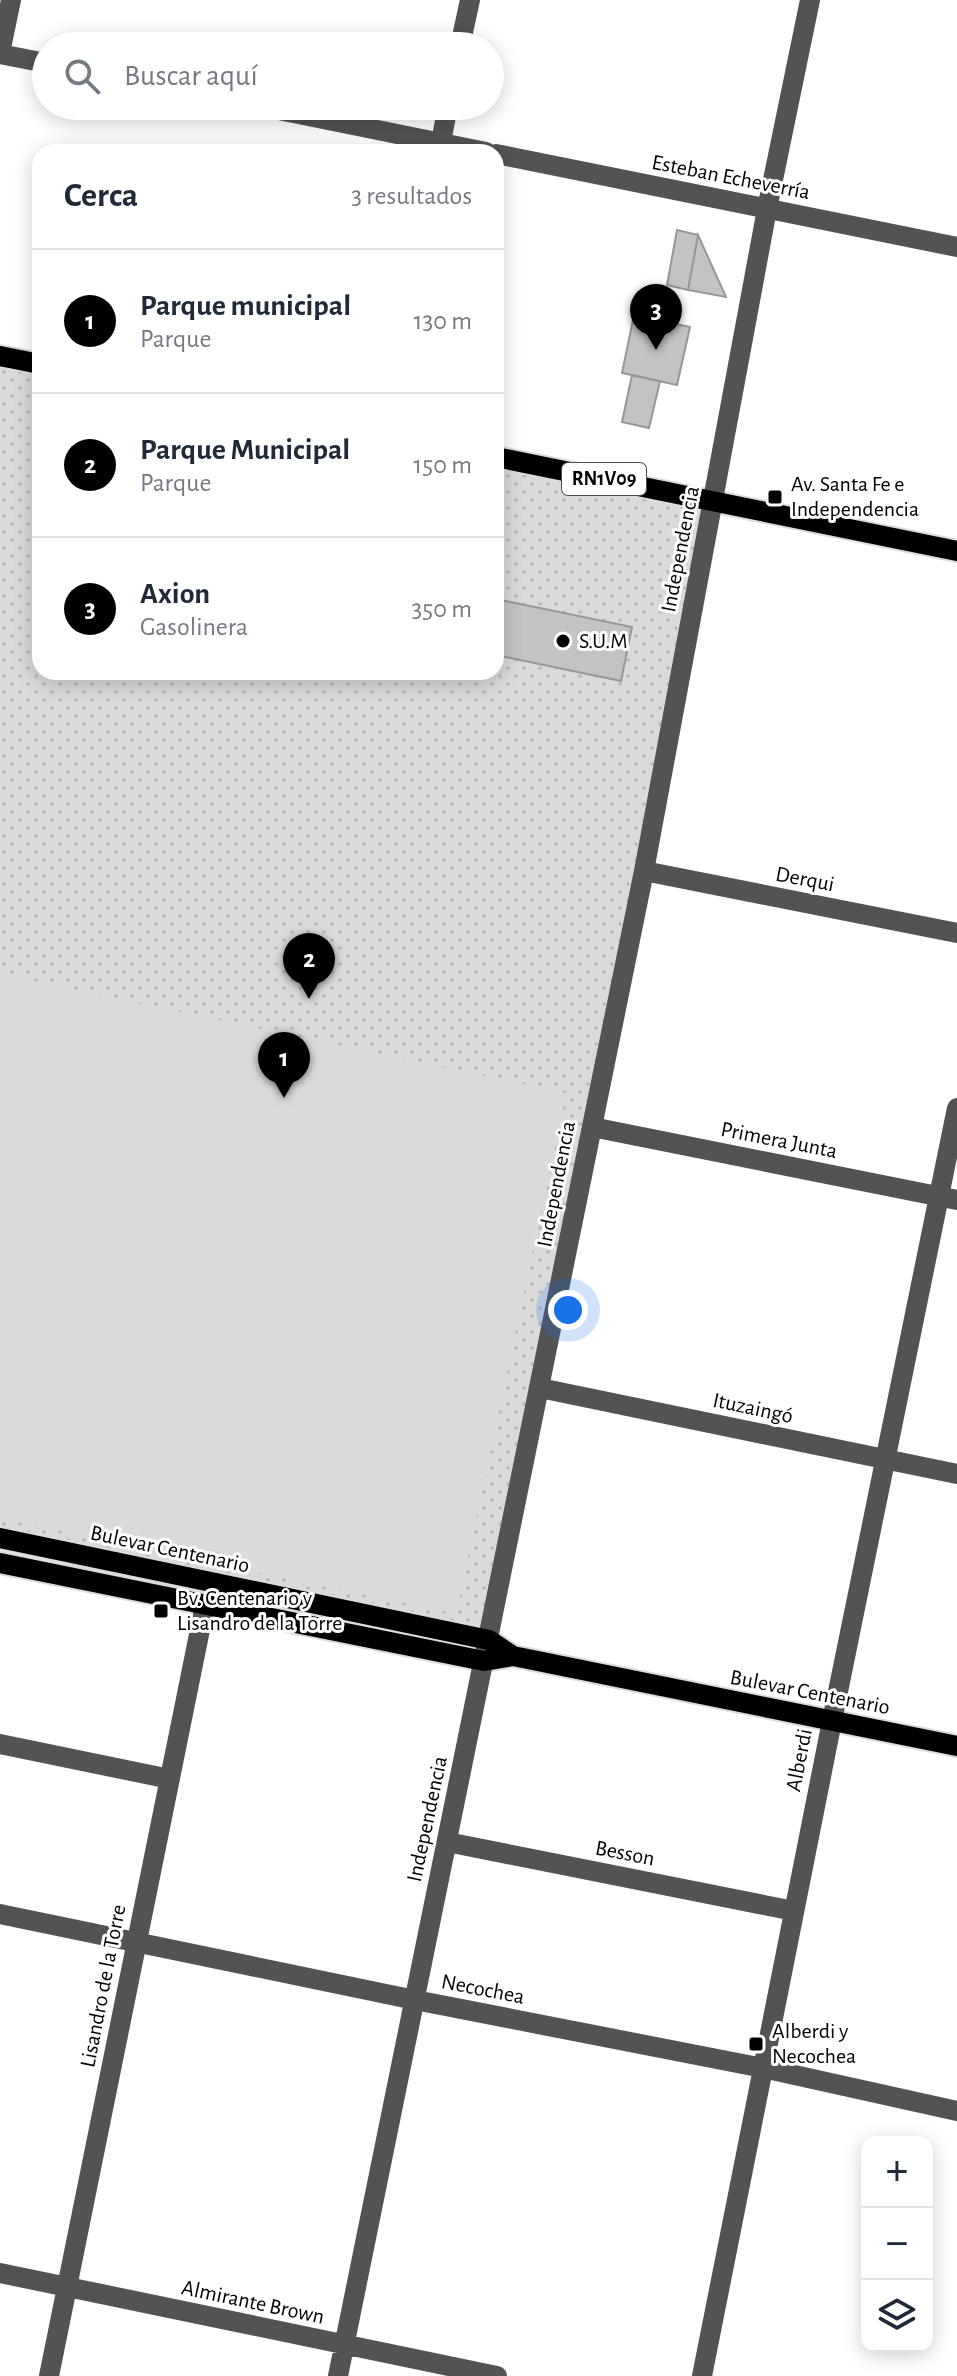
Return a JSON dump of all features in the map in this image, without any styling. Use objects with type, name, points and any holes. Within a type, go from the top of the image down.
[{"type":"main road","points":[[0,356],[32,362]]},
{"type":"main road","name":"RN1V09","points":[[504,459],[957,551]]},
{"type":"main road","name":"Bulevar Centenario","points":[[0,1538],[489,1640],[513,1656]]},
{"type":"main road","name":"Bulevar Centenario","points":[[0,1563],[484,1661],[513,1656],[957,1746]]},
{"type":"street","points":[[11,0],[0,54],[32,60]]},
{"type":"street","points":[[463,32],[470,0]]},
{"type":"street","name":"Independencia","points":[[338,2376],[644,871],[767,209],[810,0]]},
{"type":"street","points":[[321,120],[427,144]]},
{"type":"street","points":[[441,144],[445,120]]},
{"type":"street","name":"Esteban Echeverría","points":[[504,156],[957,247]]},
{"type":"street","name":"Derqui","points":[[644,871],[957,933]]},
{"type":"street","name":"Alberdi","points":[[702,2376],[885,1460],[948,1198],[957,1108]]},
{"type":"street","name":"Primera Junta","points":[[592,1127],[948,1198]]},
{"type":"street","name":"Ituzaingó","points":[[540,1388],[957,1474]]},
{"type":"street","name":"Lisandro de la Torre","points":[[49,2376],[205,1605]]},
{"type":"street","points":[[0,1744],[170,1779]]},
{"type":"street","name":"Besson","points":[[447,1842],[794,1911]]},
{"type":"street","name":"Necochea","points":[[0,1914],[763,2068],[957,2111]]},
{"type":"street","name":"Almirante Brown","points":[[0,2273],[497,2376]]},
{"type":"shaded area","points":[[0,356],[32,362],[32,680],[504,680],[504,459],[713,501],[489,1640],[0,1538]]},
{"type":"shaded area","points":[[0,974],[566,1093],[456,1614],[0,1518]]},
{"type":"building","points":[[677,230],[698,235],[688,290],[667,285]]},
{"type":"building","points":[[698,235],[726,297],[688,290]]},
{"type":"building","points":[[634,315],[690,327],[677,385],[622,373]]},
{"type":"building","points":[[632,375],[660,381],[649,428],[622,422]]},
{"type":"building","name":"S.U.M","points":[[504,601],[632,627],[621,681],[504,657]]},
{"type":"place","name":"Axion","points":[[656,350]]},
{"type":"place","name":"Av. Santa Fe e Independencia","points":[[775,497]]},
{"type":"place","name":"S.U.M","points":[[563,641]]},
{"type":"place","name":"Parque Municipal","points":[[309,999]]},
{"type":"place","name":"Parque municipal","points":[[284,1098]]},
{"type":"place","name":"Bv. Centenario y Lisandro de la Torre","points":[[161,1611]]},
{"type":"place","name":"Alberdi y Necochea","points":[[756,2044]]}]
